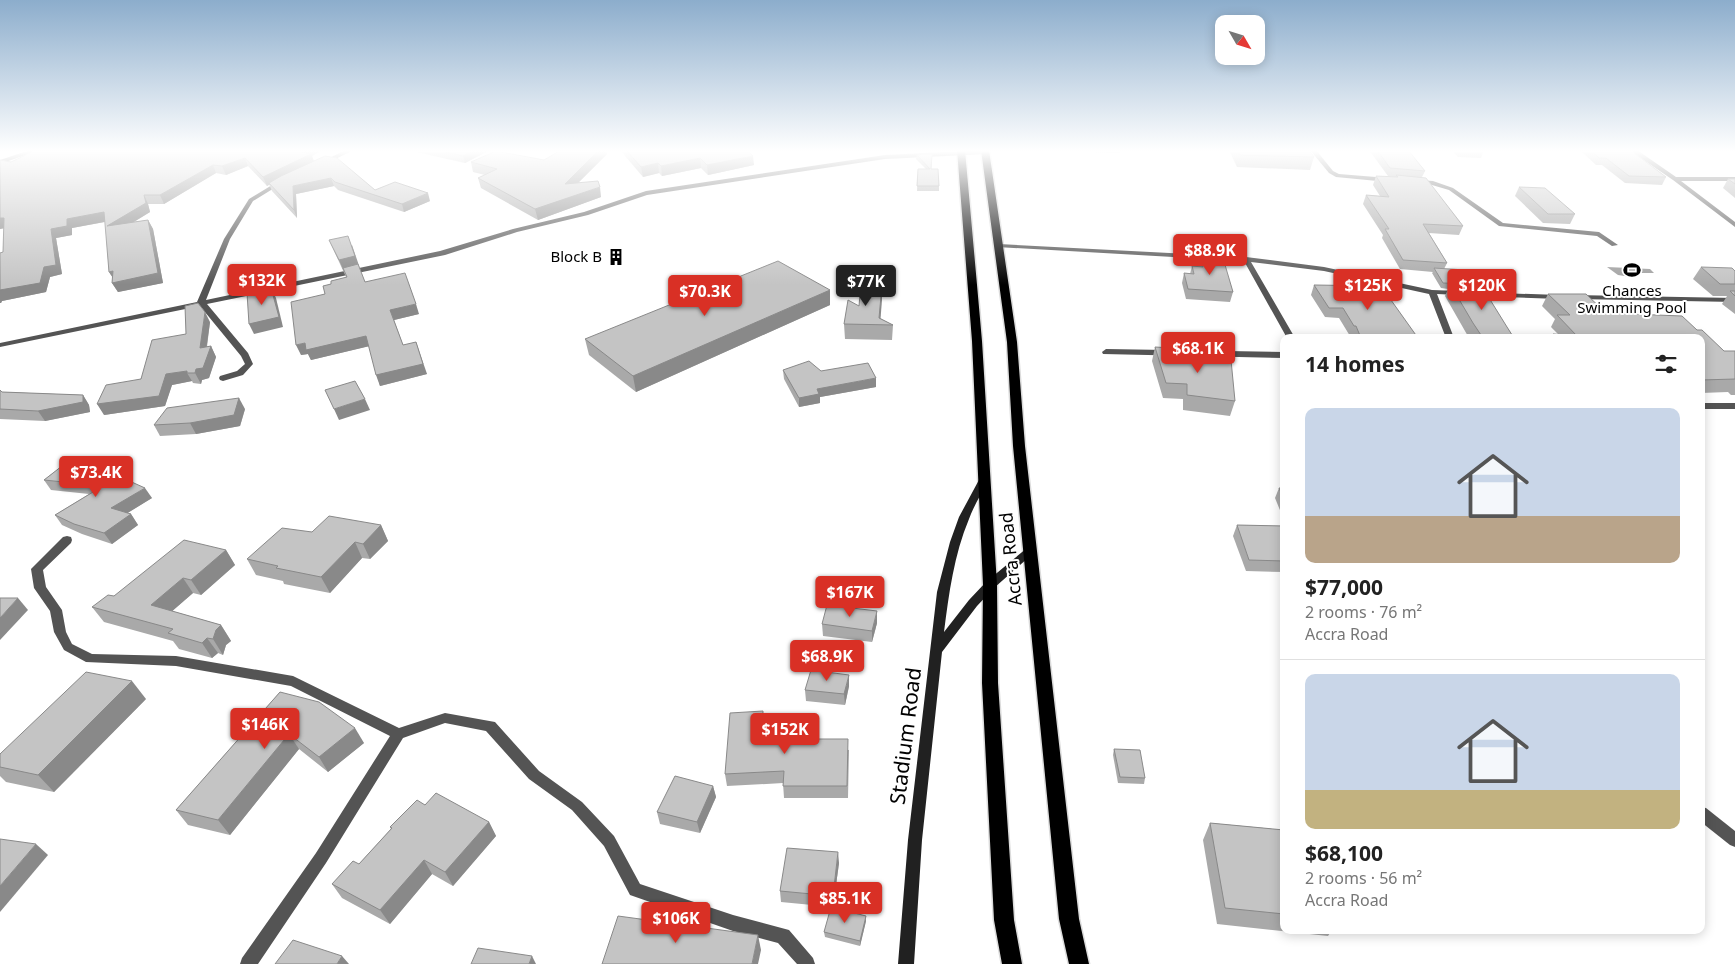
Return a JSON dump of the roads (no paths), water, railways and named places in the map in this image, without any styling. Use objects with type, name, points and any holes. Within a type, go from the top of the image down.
[{"type":"main road","name":"Accra Road","points":[[965,195],[977,341],[985,478],[990,585],[991,692],[1004,920],[1012,964]]},
{"type":"main road","name":"Accra Road","points":[[991,195],[1012,342],[1019,446],[1069,919],[1079,964]]},
{"type":"main road","points":[[937,650],[943,592],[955,542],[964,517],[985,478]]},
{"type":"main road","name":"Stadium Road","points":[[906,964],[915,840],[937,650],[962,616],[990,585],[1031,551]]},
{"type":"street","points":[[201,302],[227,239],[251,200],[259,195]]},
{"type":"street","points":[[0,345],[442,253],[515,230],[586,214],[643,195]]},
{"type":"street","points":[[1459,195],[1501,225],[1599,234],[1614,245]]},
{"type":"street","points":[[1696,195],[1735,226]]},
{"type":"street","points":[[999,246],[1246,259],[1324,269],[1432,292],[1735,300]]},
{"type":"street","points":[[1246,259],[1289,334]]},
{"type":"street","points":[[1432,292],[1448,334]]},
{"type":"street","points":[[201,302],[245,355],[249,364],[240,373],[223,378]]},
{"type":"street","points":[[1106,352],[1280,355]]},
{"type":"street","points":[[1705,406],[1735,406]]},
{"type":"street","points":[[67,540],[37,570],[40,588],[56,610],[60,632],[68,647],[90,659],[176,661],[293,681],[398,734]]},
{"type":"street","points":[[248,964],[321,858],[398,734],[445,718],[490,726],[534,775],[577,806],[609,842],[635,890],[733,923],[783,936],[807,964]]},
{"type":"street","points":[[1705,816],[1735,840]]},
{"type":"place","name":"Block B","points":[[616,257]]},
{"type":"place","name":"Chances Swimming Pool","points":[[1632,270]]}]
